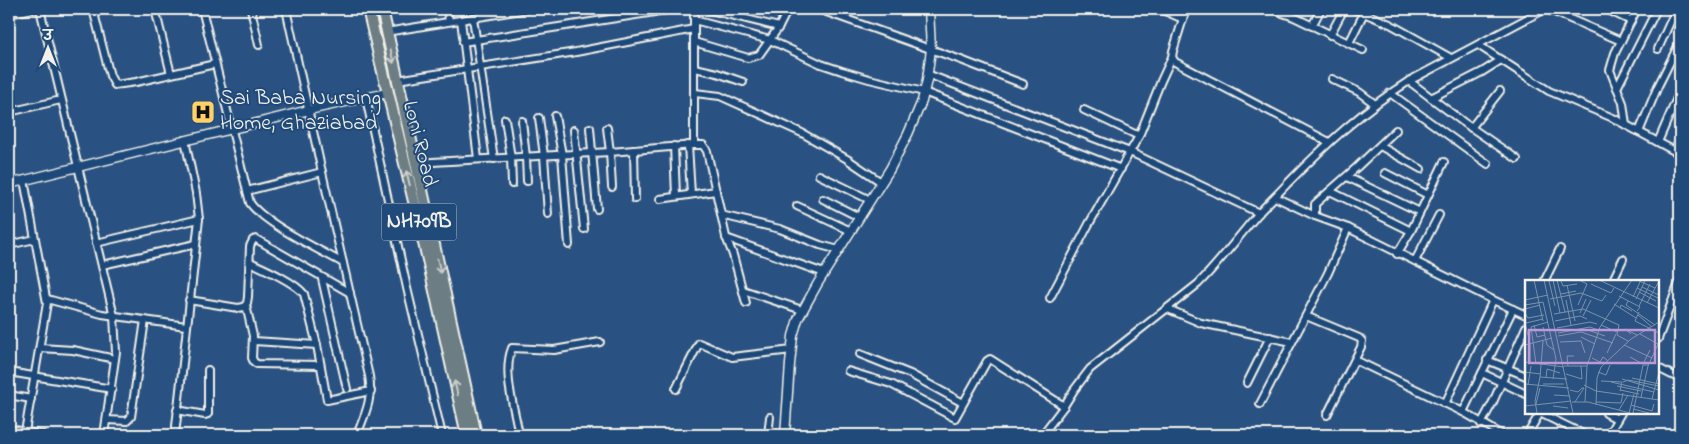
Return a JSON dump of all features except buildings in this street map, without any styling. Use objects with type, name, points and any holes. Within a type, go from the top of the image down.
[{"type":"highway","name":"Loni Road","points":[[368,9],[387,93],[476,435]]},
{"type":"highway","name":"Loni Road","points":[[382,9],[415,164],[467,435]]},
{"type":"highway","points":[[402,152],[412,149]]},
{"type":"street","points":[[9,14],[33,9]]},
{"type":"street","points":[[40,9],[114,316],[116,330],[115,359],[104,435]]},
{"type":"street","points":[[94,9],[113,84],[118,86],[215,64]]},
{"type":"street","points":[[155,9],[171,74]]},
{"type":"street","points":[[204,9],[215,64],[250,203],[259,213],[343,263]]},
{"type":"street","points":[[251,9],[259,45]]},
{"type":"street","points":[[286,9],[367,364],[371,391],[370,400],[357,435]]},
{"type":"street","points":[[447,9],[449,22]]},
{"type":"street","points":[[480,9],[481,17]]},
{"type":"street","points":[[386,32],[481,17],[495,12],[528,9]]},
{"type":"street","points":[[463,42],[674,9]]},
{"type":"street","points":[[691,194],[691,145],[695,93],[694,9]]},
{"type":"street","points":[[706,9],[779,27]]},
{"type":"street","points":[[694,42],[752,58],[759,55],[779,27],[786,12],[763,9]]},
{"type":"street","points":[[818,9],[1023,84]]},
{"type":"street","points":[[785,435],[792,350],[796,326],[802,310],[881,182],[908,134],[924,92],[931,49],[929,9]]},
{"type":"street","points":[[1160,9],[1183,19]]},
{"type":"street","points":[[1050,298],[1139,136],[1172,57],[1186,9]]},
{"type":"street","points":[[1276,9],[1363,50]]},
{"type":"street","points":[[1294,17],[1298,9]]},
{"type":"street","points":[[1312,26],[1321,9]]},
{"type":"street","points":[[1330,34],[1344,9]]},
{"type":"street","points":[[1354,9],[1390,24],[1451,58]]},
{"type":"street","points":[[1042,435],[1090,369],[1198,284],[1259,213],[1329,142],[1390,93],[1451,58],[1546,9],[1621,41]]},
{"type":"street","points":[[1606,9],[1631,21]]},
{"type":"street","points":[[1626,125],[1624,103],[1610,70],[1621,41],[1637,9]]},
{"type":"street","points":[[1617,88],[1657,9]]},
{"type":"street","points":[[1658,48],[1675,9],[1680,12]]},
{"type":"street","points":[[1349,43],[1364,13]]},
{"type":"street","points":[[473,18],[494,159]]},
{"type":"street","points":[[461,20],[478,160]]},
{"type":"street","points":[[694,20],[770,40],[831,68],[869,80],[924,92],[1120,169]]},
{"type":"street","points":[[397,80],[576,52],[694,29]]},
{"type":"street","points":[[1639,132],[1658,86],[1680,42]]},
{"type":"street","points":[[1478,45],[1549,91],[1626,125],[1678,152],[1680,139]]},
{"type":"street","points":[[1172,57],[1177,63],[1329,142]]},
{"type":"street","points":[[1431,98],[1501,60]]},
{"type":"street","points":[[695,68],[743,82]]},
{"type":"street","points":[[927,74],[1130,152],[1259,213]]},
{"type":"street","points":[[1332,79],[1359,92],[1375,104]]},
{"type":"street","points":[[1409,81],[1471,128],[1517,159]]},
{"type":"street","points":[[1471,128],[1500,91]]},
{"type":"street","points":[[1658,142],[1680,91]]},
{"type":"street","points":[[9,184],[309,110],[387,93]]},
{"type":"street","points":[[695,93],[720,96],[802,133],[847,158],[881,182]]},
{"type":"street","points":[[1390,93],[1488,164]]},
{"type":"street","points":[[366,98],[407,288],[442,435]]},
{"type":"street","points":[[9,111],[61,100]]},
{"type":"street","points":[[1084,110],[1139,136]]},
{"type":"street","points":[[555,116],[562,155],[569,245]]},
{"type":"street","points":[[539,118],[548,214]]},
{"type":"street","points":[[505,119],[511,158],[512,184]]},
{"type":"street","points":[[522,121],[527,181]]},
{"type":"street","points":[[590,128],[597,209]]},
{"type":"street","points":[[607,128],[612,187]]},
{"type":"street","points":[[574,130],[584,229]]},
{"type":"street","points":[[1315,216],[1315,204],[1347,177],[1396,130]]},
{"type":"street","points":[[175,435],[199,218],[194,178],[185,140]]},
{"type":"street","points":[[415,164],[691,145],[705,147],[726,238],[733,255],[746,303]]},
{"type":"street","points":[[674,146],[676,196]]},
{"type":"street","points":[[1380,146],[1422,169]]},
{"type":"street","points":[[634,150],[634,199]]},
{"type":"street","points":[[1398,254],[1444,162]]},
{"type":"street","points":[[246,191],[322,172]]},
{"type":"street","points":[[1385,173],[1428,195]]},
{"type":"street","points":[[819,175],[870,200]]},
{"type":"street","points":[[1347,177],[1420,212]]},
{"type":"street","points":[[24,180],[47,299],[25,432]]},
{"type":"street","points":[[660,199],[716,191]]},
{"type":"street","points":[[1330,191],[1411,231]]},
{"type":"street","points":[[1275,197],[1315,216],[1348,228],[1493,300],[1525,312]]},
{"type":"street","points":[[823,198],[859,217]]},
{"type":"street","points":[[798,206],[851,231]]},
{"type":"street","points":[[721,215],[780,229],[820,245],[839,250]]},
{"type":"street","points":[[1414,261],[1439,215]]},
{"type":"street","points":[[96,243],[199,218]]},
{"type":"street","points":[[1260,404],[1306,316],[1348,228]]},
{"type":"street","points":[[726,238],[824,273]]},
{"type":"street","points":[[9,245],[35,239]]},
{"type":"street","points":[[320,365],[256,364],[252,358],[254,341],[246,306],[251,243],[256,240],[322,279],[350,293]]},
{"type":"street","points":[[102,265],[196,244]]},
{"type":"street","points":[[1545,280],[1560,249]]},
{"type":"street","points":[[1613,280],[1623,259]]},
{"type":"street","points":[[250,262],[271,272],[302,292],[306,297],[327,400],[371,391]]},
{"type":"street","points":[[322,279],[347,389]]},
{"type":"street","points":[[1659,336],[1680,280]]},
{"type":"street","points":[[743,290],[802,310]]},
{"type":"street","points":[[47,299],[114,316],[186,326]]},
{"type":"street","points":[[189,300],[238,308],[246,306]]},
{"type":"street","points":[[1445,404],[1493,300]]},
{"type":"street","points":[[1168,309],[1201,322],[1292,342]]},
{"type":"street","points":[[1463,412],[1513,309]]},
{"type":"street","points":[[1306,316],[1361,339],[1362,344],[1355,360],[1327,415]]},
{"type":"street","points":[[107,420],[128,421],[132,417],[145,320]]},
{"type":"street","points":[[1481,424],[1493,402],[1525,329]]},
{"type":"street","points":[[1247,383],[1270,337]]},
{"type":"street","points":[[254,341],[317,345]]},
{"type":"street","points":[[519,435],[510,390],[512,348],[554,350],[600,342]]},
{"type":"street","points":[[676,389],[699,343],[732,357],[792,350]]},
{"type":"street","points":[[40,348],[73,350],[115,359]]},
{"type":"street","points":[[860,354],[910,374],[964,403]]},
{"type":"street","points":[[848,371],[891,384],[955,418],[987,361],[990,359],[1064,406]]},
{"type":"street","points":[[1355,360],[1463,412],[1503,435]]},
{"type":"street","points":[[1487,360],[1525,376]]},
{"type":"street","points":[[1659,368],[1680,379]]},
{"type":"street","points":[[177,410],[204,415],[208,414],[208,370]]},
{"type":"street","points":[[9,372],[112,389]]},
{"type":"street","points":[[1482,373],[1525,394]]},
{"type":"street","points":[[9,395],[31,399]]},
{"type":"street","points":[[1527,435],[1539,414]]},
{"type":"street","points":[[1542,414],[1585,435]]},
{"type":"street","points":[[1608,414],[1617,420]]},
{"type":"street","points":[[1611,434],[1620,414]]},
{"type":"street","points":[[768,435],[770,417]]},
{"type":"street","points":[[9,429],[44,435]]},
{"type":"place","name":"Sai Baba Nursing Home, Ghaziabad","points":[[203,112]]}]
